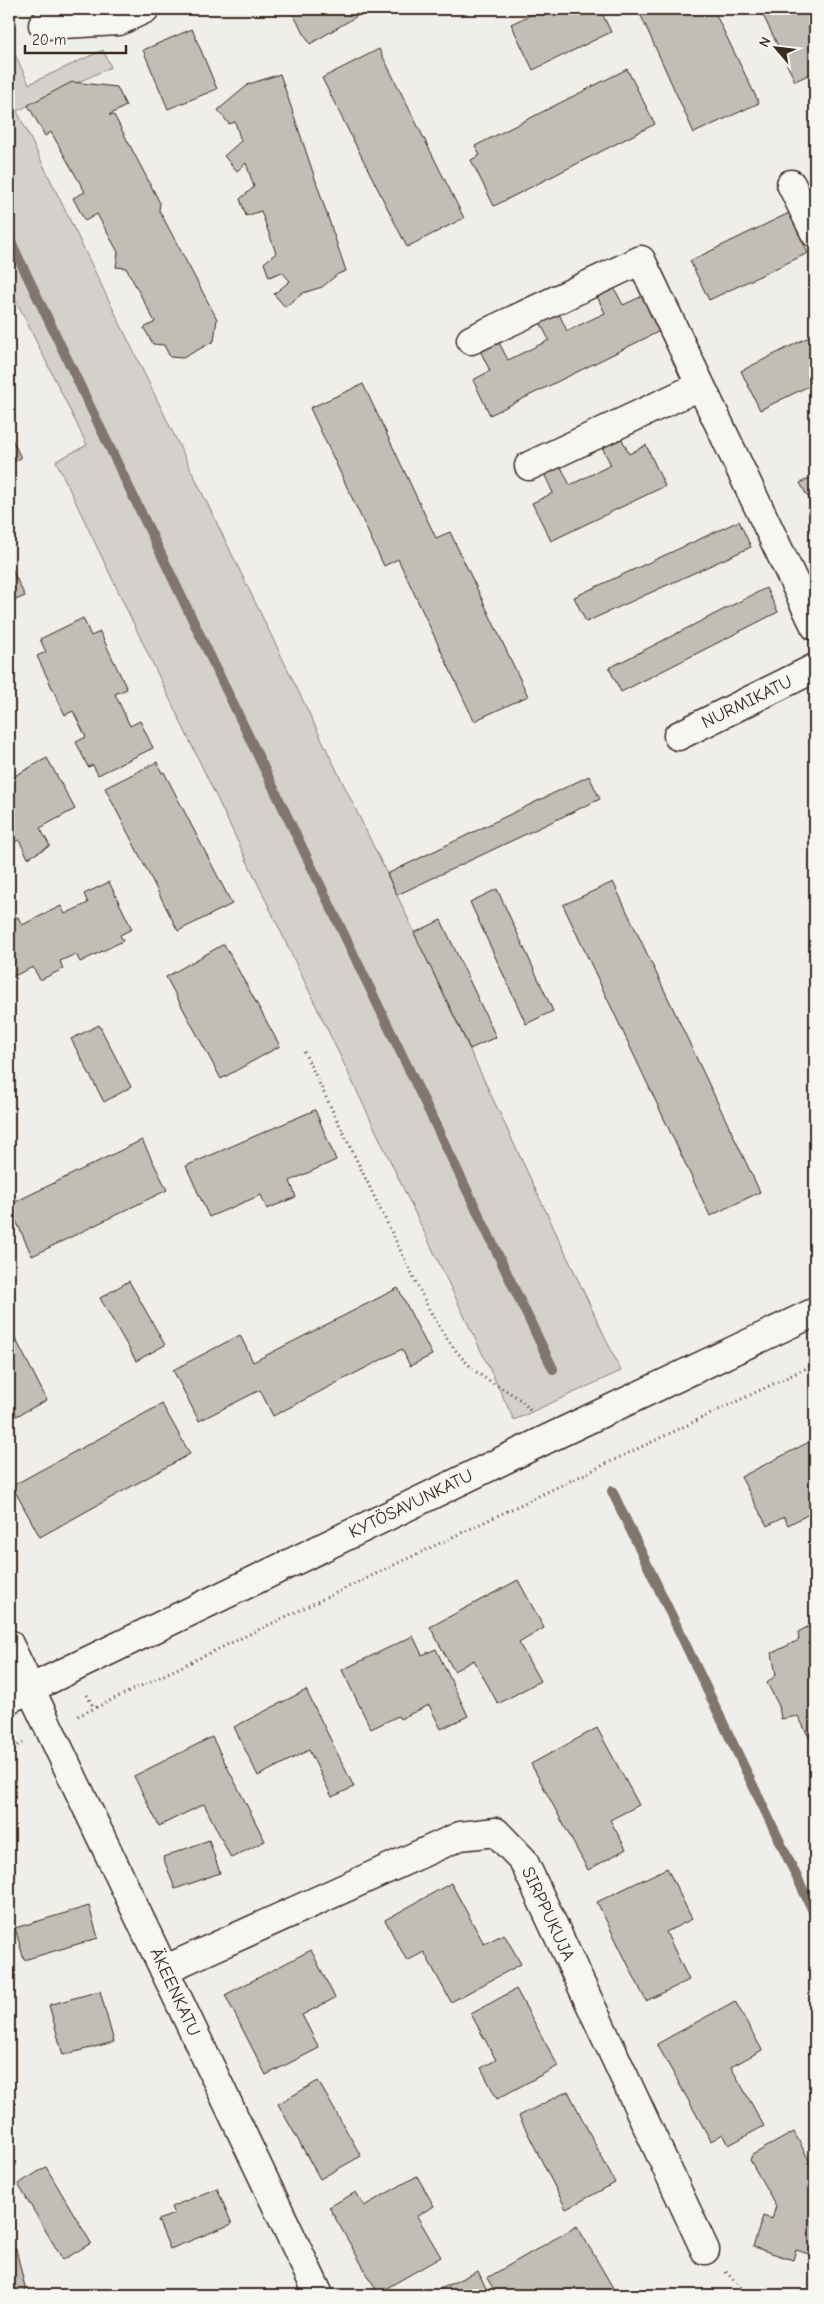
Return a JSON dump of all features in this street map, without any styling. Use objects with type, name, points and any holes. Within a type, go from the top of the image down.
[{"type":"street","points":[[43,25],[118,21],[145,9]]},
{"type":"street","points":[[791,184],[815,233]]},
{"type":"street","points":[[471,340],[641,260],[815,626]]},
{"type":"street","points":[[529,466],[700,386]]},
{"type":"street","name":"NURMIKATU","points":[[678,736],[815,668]]},
{"type":"street","name":"KYTÖSAVUNKATU","points":[[19,1694],[815,1312]]},
{"type":"street","name":"ÄKEENKATU","points":[[9,1644],[19,1694],[50,1730],[319,2295]]},
{"type":"street","name":"SIRPPUKUJA","points":[[164,1970],[460,1836],[496,1832],[523,1860],[705,2250]]},
{"type":"path","points":[[304,1052],[430,1310],[451,1347],[480,1375],[524,1401],[547,1439]]},
{"type":"path","points":[[9,1750],[815,1364]]},
{"type":"shaded area","points":[[9,42],[29,84],[103,50],[111,67],[17,111],[387,874],[621,1371],[514,1420],[56,461],[87,445],[9,286]]},
{"type":"building","points":[[290,9],[369,9],[310,44]]},
{"type":"building","points":[[543,9],[600,9],[611,32],[533,70],[511,24]]},
{"type":"building","points":[[638,9],[713,9],[759,103],[694,133]]},
{"type":"building","points":[[760,9],[815,9],[815,72],[795,81]]},
{"type":"building","points":[[192,29],[217,89],[168,109],[143,50]]},
{"type":"building","points":[[379,49],[464,218],[407,247],[322,78]]},
{"type":"building","points":[[627,69],[655,124],[494,206],[471,160],[480,155],[475,146]]},
{"type":"building","points":[[280,74],[346,271],[338,274],[322,287],[303,293],[285,307],[274,294],[290,281],[282,272],[269,277],[264,263],[276,253],[261,211],[246,216],[240,199],[254,187],[246,163],[237,171],[224,156],[241,141],[235,122],[229,124],[218,110],[249,84]]},
{"type":"building","points":[[72,82],[117,87],[126,106],[109,115],[114,115],[160,203],[159,210],[217,319],[214,341],[183,358],[170,357],[164,345],[153,344],[144,328],[155,322],[126,268],[116,267],[118,252],[97,214],[85,221],[73,198],[85,192],[51,132],[45,136],[28,105]]},
{"type":"building","points":[[789,213],[808,253],[709,300],[690,261]]},
{"type":"building","points":[[611,282],[623,305],[647,294],[664,329],[490,415],[473,380],[490,371],[478,346],[496,337],[508,360],[549,340],[536,314],[555,305],[567,331],[605,313],[594,290]]},
{"type":"building","points":[[815,334],[815,383],[760,410],[741,371]]},
{"type":"building","points":[[363,384],[436,538],[450,532],[528,696],[474,721],[398,559],[384,566],[310,408]]},
{"type":"building","points":[[619,433],[629,454],[646,445],[665,486],[551,541],[532,503],[553,493],[542,469],[558,461],[570,485],[611,465],[600,443]]},
{"type":"building","points":[[9,436],[21,458],[9,464]]},
{"type":"building","points":[[815,475],[815,507],[814,508],[800,483]]},
{"type":"building","points":[[739,521],[751,547],[586,622],[574,597]]},
{"type":"building","points":[[9,563],[25,596],[9,603]]},
{"type":"building","points":[[766,588],[778,612],[621,692],[609,668]]},
{"type":"building","points":[[83,618],[91,636],[100,632],[127,689],[115,694],[130,726],[140,721],[153,748],[98,775],[93,765],[88,767],[76,742],[86,737],[73,711],[65,715],[37,656],[46,652],[40,639]]},
{"type":"building","points":[[47,758],[75,809],[40,828],[50,846],[28,858],[19,840],[9,845],[9,779]]},
{"type":"building","points":[[157,762],[162,773],[164,772],[232,904],[178,931],[105,788]]},
{"type":"building","points":[[589,776],[600,799],[397,895],[387,874]]},
{"type":"building","points":[[109,882],[132,929],[120,935],[123,941],[80,962],[76,954],[60,961],[63,969],[40,980],[33,967],[12,977],[9,970],[9,921],[18,917],[22,925],[61,906],[65,914],[88,903],[84,894]]},
{"type":"building","points":[[613,882],[760,1192],[710,1216],[563,905]]},
{"type":"building","points":[[497,889],[553,1011],[526,1024],[470,902]]},
{"type":"building","points":[[441,920],[496,1037],[470,1049],[414,933]]},
{"type":"building","points":[[224,944],[280,1046],[221,1079],[166,977]]},
{"type":"building","points":[[99,1025],[131,1087],[104,1102],[71,1039]]},
{"type":"building","points":[[315,1110],[336,1160],[290,1181],[296,1197],[267,1209],[261,1195],[209,1217],[186,1166]]},
{"type":"building","points":[[142,1140],[167,1190],[32,1256],[9,1205]]},
{"type":"building","points":[[129,1281],[165,1345],[136,1361],[100,1298]]},
{"type":"building","points":[[398,1288],[432,1355],[410,1366],[402,1349],[273,1416],[260,1390],[199,1421],[173,1370],[240,1335],[253,1362]]},
{"type":"building","points":[[9,1326],[47,1400],[9,1420]]},
{"type":"building","points":[[162,1404],[190,1454],[40,1537],[12,1486]]},
{"type":"building","points":[[809,1442],[815,1454],[815,1511],[788,1525],[784,1517],[767,1526],[741,1477]]},
{"type":"building","points":[[518,1580],[544,1628],[519,1643],[540,1681],[498,1704],[474,1660],[454,1671],[430,1627]]},
{"type":"building","points":[[815,1623],[814,1747],[798,1716],[781,1719],[779,1706],[767,1683],[776,1675],[772,1653],[799,1640],[798,1632]]},
{"type":"building","points":[[413,1636],[422,1655],[436,1649],[468,1716],[441,1729],[429,1705],[400,1719],[398,1716],[371,1729],[342,1670]]},
{"type":"building","points":[[306,1690],[354,1787],[332,1797],[309,1750],[258,1776],[234,1727]]},
{"type":"building","points":[[597,1728],[639,1805],[610,1820],[626,1849],[588,1870],[531,1764]]},
{"type":"building","points":[[212,1737],[265,1841],[231,1858],[204,1804],[159,1826],[134,1776]]},
{"type":"building","points":[[209,1840],[220,1873],[175,1889],[163,1857]]},
{"type":"building","points":[[667,1868],[692,1919],[666,1932],[689,1980],[646,2001],[597,1902]]},
{"type":"building","points":[[451,1883],[484,1944],[504,1934],[521,1964],[451,2002],[424,1952],[407,1961],[385,1920]]},
{"type":"building","points":[[89,1906],[98,1938],[24,1960],[15,1928]]},
{"type":"building","points":[[311,1950],[335,1998],[302,2015],[319,2048],[266,2075],[225,1995]]},
{"type":"building","points":[[516,1989],[558,2066],[497,2099],[481,2068],[496,2060],[471,2014]]},
{"type":"building","points":[[100,1991],[114,2042],[63,2055],[49,2005]]},
{"type":"building","points":[[735,2001],[762,2050],[731,2067],[764,2126],[729,2145],[723,2134],[711,2141],[657,2044]]},
{"type":"building","points":[[318,2081],[361,2156],[320,2179],[278,2104]]},
{"type":"building","points":[[568,2091],[615,2183],[566,2209],[519,2116]]},
{"type":"building","points":[[794,2132],[815,2171],[815,2256],[796,2250],[793,2260],[753,2247],[763,2216],[772,2219],[776,2206],[750,2160],[752,2155]]},
{"type":"building","points":[[46,2167],[91,2243],[63,2260],[18,2184]]},
{"type":"building","points":[[417,2176],[434,2206],[417,2216],[441,2257],[378,2293],[329,2207],[356,2192],[364,2206]]},
{"type":"building","points":[[217,2188],[232,2224],[170,2249],[158,2220],[174,2214],[171,2207]]},
{"type":"building","points":[[577,2226],[616,2293],[612,2295],[497,2295],[487,2278]]},
{"type":"building","points":[[16,2249],[26,2292],[9,2295],[9,2251]]},
{"type":"building","points":[[478,2271],[489,2295],[427,2295]]},
{"type":"waterway","points":[[9,238],[553,1369]]},
{"type":"waterway","points":[[612,1491],[815,1915]]}]
